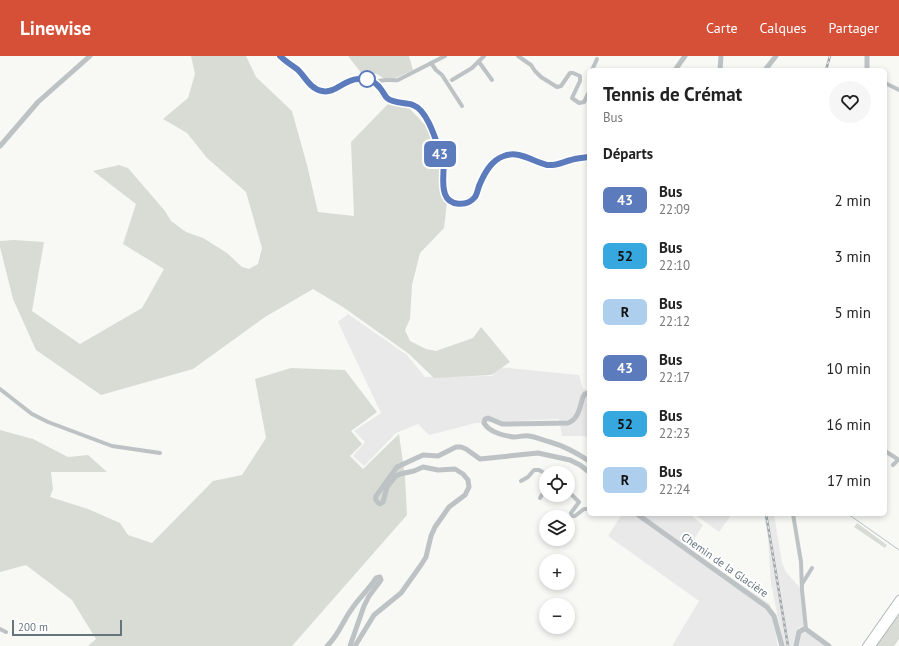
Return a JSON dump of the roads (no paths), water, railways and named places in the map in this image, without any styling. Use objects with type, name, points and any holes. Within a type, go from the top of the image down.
[{"type":"main road","points":[[866,646],[899,599]]},
{"type":"main road","points":[[872,646],[899,608]]},
{"type":"street","points":[[0,146],[38,102],[90,56]]},
{"type":"street","points":[[281,56],[298,70],[315,89],[324,92],[332,91],[347,82],[357,79],[368,80],[375,82],[388,98],[395,102],[413,105],[419,108],[425,114],[443,160],[444,192],[453,203],[463,204],[475,197],[487,169],[495,161],[505,155],[520,155],[539,163],[552,165],[573,159],[587,157]]},
{"type":"street","points":[[375,82],[382,80],[398,80],[445,56]]},
{"type":"street","points":[[452,80],[470,69],[484,56]]},
{"type":"street","points":[[518,56],[531,64],[541,77],[557,87],[561,86],[570,73],[580,76],[580,81],[572,98],[579,103],[584,102],[587,96]]},
{"type":"street","points":[[676,68],[685,56]]},
{"type":"street","points":[[720,68],[721,56]]},
{"type":"street","points":[[767,68],[776,56]]},
{"type":"street","points":[[867,56],[867,68]]},
{"type":"street","points":[[593,68],[597,58]]},
{"type":"street","points":[[479,62],[492,80]]},
{"type":"street","points":[[431,63],[442,75],[462,106]]},
{"type":"street","points":[[887,84],[899,90]]},
{"type":"street","points":[[0,389],[32,414],[48,422],[112,446],[160,453]]},
{"type":"street","points":[[587,394],[583,397],[576,416],[572,422],[502,424],[488,418],[485,419],[484,423],[491,430],[508,436],[528,436],[552,442],[587,460]]},
{"type":"street","points":[[355,646],[374,615],[401,593],[422,565],[426,557],[431,536],[441,518],[449,507],[465,494],[469,488],[466,477],[455,469],[451,468],[438,470],[424,467],[396,476],[387,487],[382,502],[378,503],[376,496],[397,467],[423,455],[438,456],[456,447],[461,447],[480,459],[529,453],[544,454],[570,460],[587,470]]},
{"type":"street","points":[[887,452],[898,460],[894,464]]},
{"type":"street","points":[[521,481],[528,477],[534,470],[539,470]]},
{"type":"street","points":[[575,498],[579,502],[572,513],[572,516],[575,516],[584,509],[587,509]]},
{"type":"street","name":"Chemin de la Glacière","points":[[640,516],[767,607],[774,616],[782,646]]},
{"type":"street","points":[[793,516],[801,562],[806,629],[829,646]]},
{"type":"street","points":[[802,584],[812,568]]},
{"type":"street","points":[[327,646],[333,640],[353,607],[371,587],[376,578],[380,577],[380,582],[369,596],[364,606],[350,646]]},
{"type":"street","points":[[0,629],[6,632]]},
{"type":"street","points":[[796,646],[799,632],[806,629]]},
{"type":"waterway","points":[[851,516],[899,550]]},
{"type":"railway","points":[[827,68],[830,56]]},
{"type":"railway","points":[[766,516],[788,646]]}]
